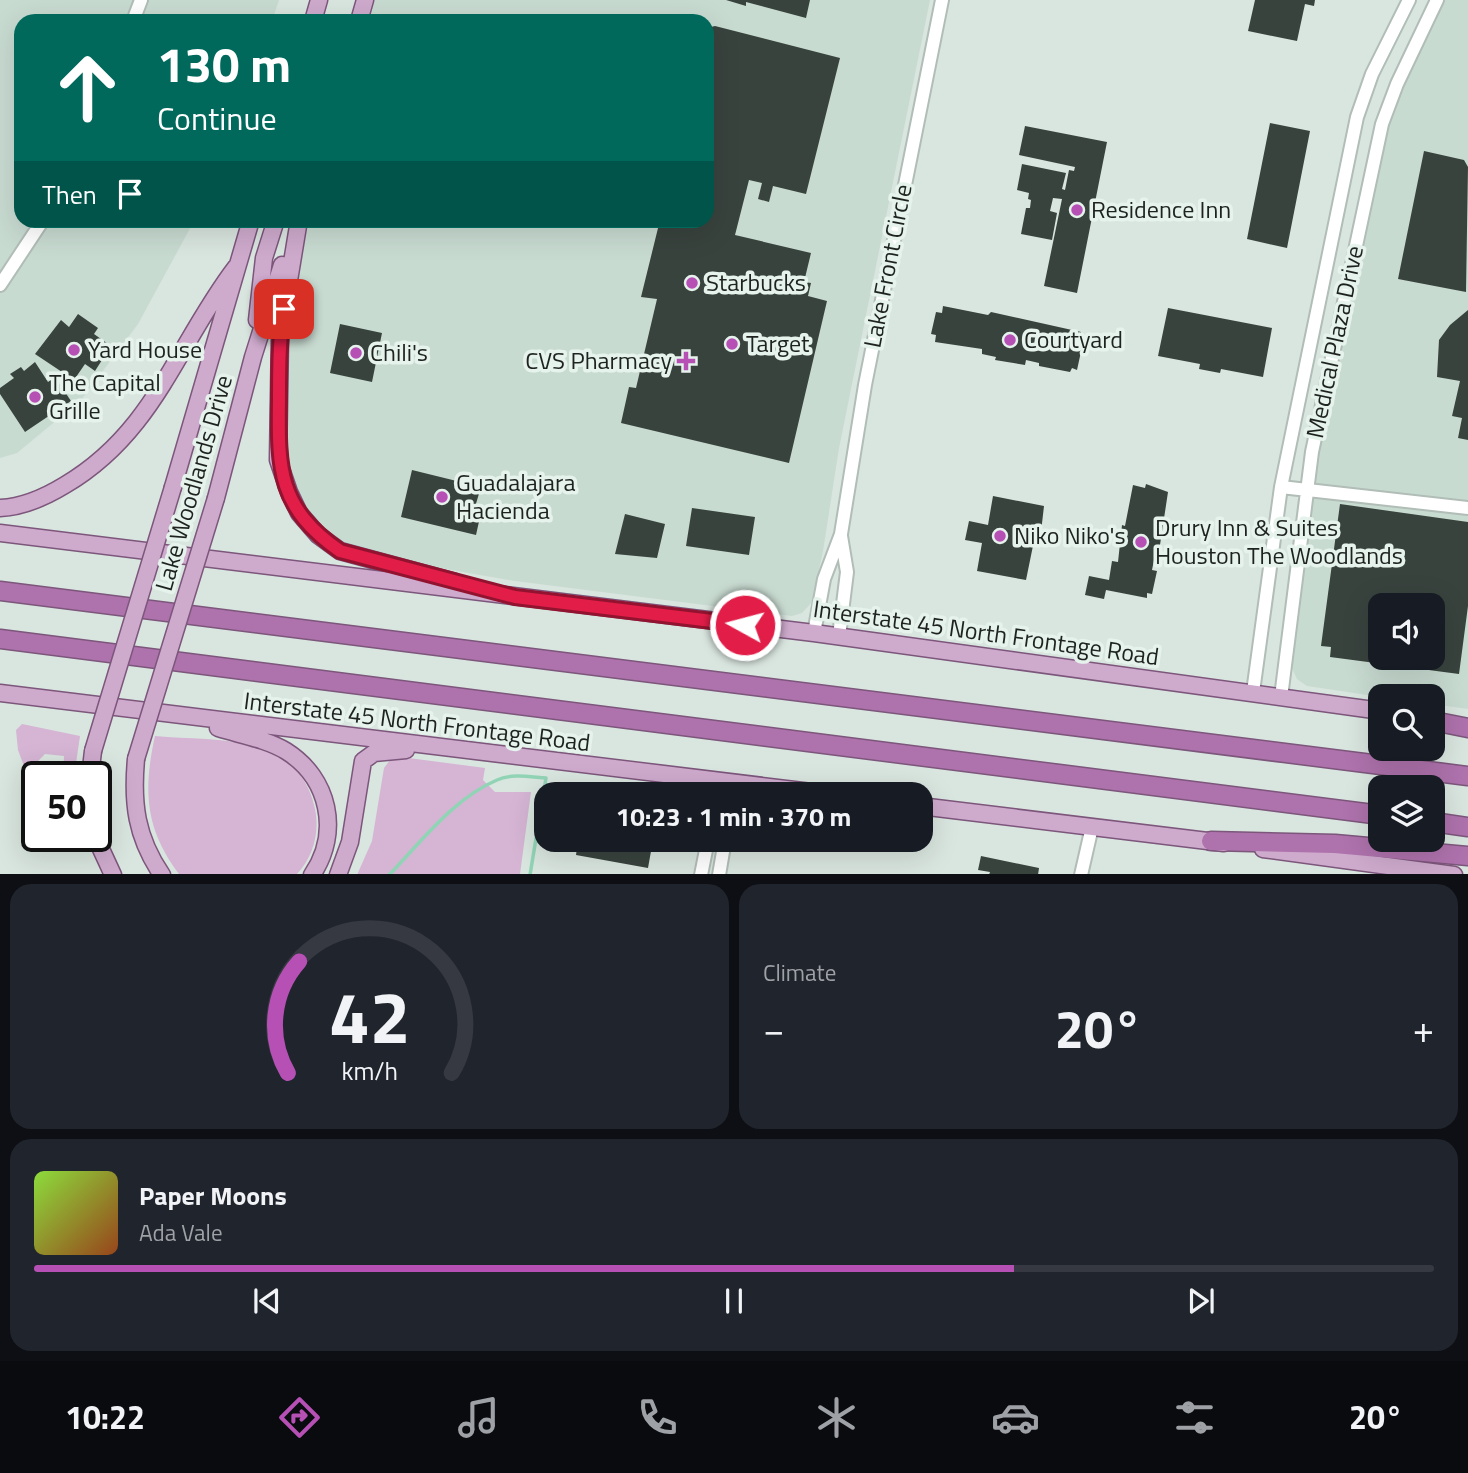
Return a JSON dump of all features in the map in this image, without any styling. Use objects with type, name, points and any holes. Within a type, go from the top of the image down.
[{"type":"highway","points":[[0,591],[1468,776]]},
{"type":"highway","points":[[0,639],[1368,814]]},
{"type":"highway","points":[[1445,722],[1468,726]]},
{"type":"highway","points":[[1445,824],[1468,827]]},
{"type":"highway","points":[[1211,841],[1335,844],[1468,856]]},
{"type":"main road","name":"Lake Woodlands Drive","points":[[92,761],[248,228]]},
{"type":"main road","points":[[253,357],[264,258],[273,228]]},
{"type":"main road","name":"Lake Woodlands Drive","points":[[162,874],[138,830],[133,794],[136,759],[216,498],[253,357],[294,228]]},
{"type":"main road","points":[[296,228],[280,335],[278,460],[299,513],[318,536],[340,551],[515,597]]},
{"type":"main road","points":[[0,508],[48,495],[109,455],[166,382],[219,290],[236,267]]},
{"type":"main road","name":"Interstate 45 North Frontage Road","points":[[0,533],[839,636],[1368,709]]},
{"type":"main road","name":"Interstate 45 North Frontage Road","points":[[0,693],[436,747],[676,782]]},
{"type":"main road","points":[[177,715],[277,746],[301,762],[314,777],[328,812],[328,832],[325,849],[312,874]]},
{"type":"main road","points":[[338,874],[351,842],[363,761],[374,753],[436,747]]},
{"type":"main road","points":[[933,808],[1454,874]]},
{"type":"main road","points":[[103,852],[113,874]]},
{"type":"street","name":"Lake Front Circle","points":[[814,633],[824,579],[841,534],[865,385],[942,0]]},
{"type":"street","name":"Medical Plaza Drive","points":[[1253,692],[1281,486],[1357,117],[1372,74],[1409,0]]},
{"type":"street","name":"Medical Plaza Drive","points":[[1281,697],[1306,490],[1382,124],[1397,84],[1437,0]]},
{"type":"street","points":[[0,285],[38,228]]},
{"type":"street","points":[[1281,486],[1468,508]]},
{"type":"street","name":"Lake Front Circle","points":[[839,636],[847,572],[841,534]]},
{"type":"street","points":[[1081,874],[1092,827]]},
{"type":"street","points":[[701,874],[706,852]]},
{"type":"street","points":[[719,874],[723,852]]},
{"type":"shaded area","points":[[0,0],[279,0],[274,14],[14,14],[14,228],[190,228],[138,324],[81,400],[17,453],[0,458]]},
{"type":"shaded area","points":[[372,0],[930,0],[839,448],[823,551],[812,602],[802,613],[792,616],[515,581],[383,558],[339,540],[319,524],[304,505],[294,488],[287,457],[288,354],[294,292],[308,228],[714,228],[714,14],[368,14]]},
{"type":"shaded area","points":[[1443,0],[1468,0],[1468,709],[1445,706],[1445,684],[1368,684],[1368,695],[1307,686],[1297,679],[1292,668],[1317,462],[1384,137],[1410,67]]},
{"type":"shaded area","points":[[22,724],[80,736],[76,761],[64,761],[64,756],[45,754],[38,761],[22,761],[16,730]]},
{"type":"shaded area","points":[[155,736],[251,745],[273,753],[291,765],[306,783],[315,809],[317,826],[311,852],[297,874],[179,874],[159,841],[150,808],[149,774]]},
{"type":"shaded area","points":[[401,757],[485,768],[483,780],[495,792],[531,792],[520,874],[357,874],[372,841],[384,768],[390,760]]},
{"type":"building","points":[[726,0],[810,0],[806,18],[746,2],[746,6]]},
{"type":"building","points":[[1255,0],[1315,0],[1314,6],[1305,4],[1297,41],[1248,31]]},
{"type":"building","name":"Target","points":[[714,26],[840,58],[806,194],[773,186],[769,202],[758,199],[762,183],[749,180],[735,235],[811,253],[804,282],[811,283],[808,296],[827,301],[789,463],[621,423],[629,387],[636,388],[657,299],[641,297],[658,228],[714,228]]},
{"type":"building","points":[[1270,123],[1310,131],[1287,248],[1247,239]]},
{"type":"building","name":"Residence Inn","points":[[1025,126],[1107,142],[1077,293],[1044,286],[1062,199],[1053,198],[1050,211],[1057,213],[1052,240],[1021,234],[1026,208],[1030,208],[1031,200],[1028,199],[1029,193],[1017,190],[1022,164],[1066,173],[1062,189],[1065,190],[1069,170],[1074,171],[1075,167],[1019,155]]},
{"type":"building","points":[[1424,151],[1464,160],[1468,167],[1466,292],[1398,279]]},
{"type":"building","name":"Courtyard","points":[[943,306],[988,315],[991,312],[1081,332],[1080,337],[1084,338],[1077,370],[1072,368],[1070,372],[1039,366],[1039,363],[1026,360],[1025,365],[995,360],[996,357],[982,354],[982,349],[935,342],[936,335],[931,334],[936,312],[942,313]]},
{"type":"building","points":[[1168,308],[1272,328],[1263,377],[1221,369],[1220,373],[1199,369],[1200,364],[1158,356]]},
{"type":"building","points":[[1468,310],[1468,440],[1458,438],[1462,418],[1452,416],[1460,381],[1437,377],[1439,340],[1450,325]]},
{"type":"building","name":"Yard House","points":[[78,314],[98,328],[94,334],[111,346],[95,371],[85,364],[74,380],[35,354],[61,320],[69,327]]},
{"type":"building","name":"Chili's","points":[[340,324],[382,333],[372,382],[330,373]]},
{"type":"building","name":"The Capital Grille","points":[[35,362],[48,382],[55,377],[71,401],[25,432],[0,394],[0,388],[14,378],[10,374],[21,367],[24,371]]},
{"type":"building","name":"Guadalajara Hacienda","points":[[412,470],[481,487],[475,507],[482,508],[476,535],[401,517]]},
{"type":"building","name":"Drury Inn & Suites Houston The Woodlands","points":[[1146,484],[1168,492],[1160,545],[1157,545],[1152,570],[1157,571],[1152,594],[1147,593],[1147,598],[1106,590],[1104,599],[1085,595],[1089,576],[1109,580],[1112,561],[1118,562],[1122,525],[1125,526],[1133,485],[1145,488]]},
{"type":"building","name":"Niko Niko's","points":[[993,496],[1044,506],[1041,532],[1036,531],[1026,580],[977,571],[982,543],[965,540],[969,521],[988,525]]},
{"type":"building","points":[[1340,504],[1468,522],[1468,606],[1459,674],[1429,670],[1445,670],[1445,593],[1368,593],[1368,662],[1330,657],[1331,647],[1321,646]]},
{"type":"building","points":[[692,508],[755,517],[749,555],[686,546]]},
{"type":"building","points":[[625,514],[665,524],[657,558],[615,554]]},
{"type":"building","points":[[576,852],[651,852],[648,868],[576,855]]},
{"type":"building","points":[[981,856],[1039,868],[1038,874],[989,874],[990,872],[978,870]]},
{"type":"waterway","points":[[390,874],[452,809],[466,798],[497,780],[521,776],[546,778],[530,874]]},
{"type":"place","name":"Residence Inn","points":[[1077,210]]},
{"type":"place","name":"Starbucks","points":[[692,283]]},
{"type":"place","name":"Courtyard","points":[[1010,340]]},
{"type":"place","name":"Target","points":[[732,344]]},
{"type":"place","name":"Yard House","points":[[74,350]]},
{"type":"place","name":"Chili's","points":[[356,353]]},
{"type":"place","name":"CVS Pharmacy","points":[[686,361]]},
{"type":"place","name":"The Capital Grille","points":[[35,397]]},
{"type":"place","name":"Guadalajara Hacienda","points":[[442,497]]},
{"type":"place","name":"Niko Niko's","points":[[1000,536]]},
{"type":"place","name":"Drury Inn & Suites Houston The Woodlands","points":[[1141,542]]},
{"type":"route","points":[[284,309],[279,354],[278,460],[299,513],[318,536],[340,551],[515,597],[745,625]]}]
